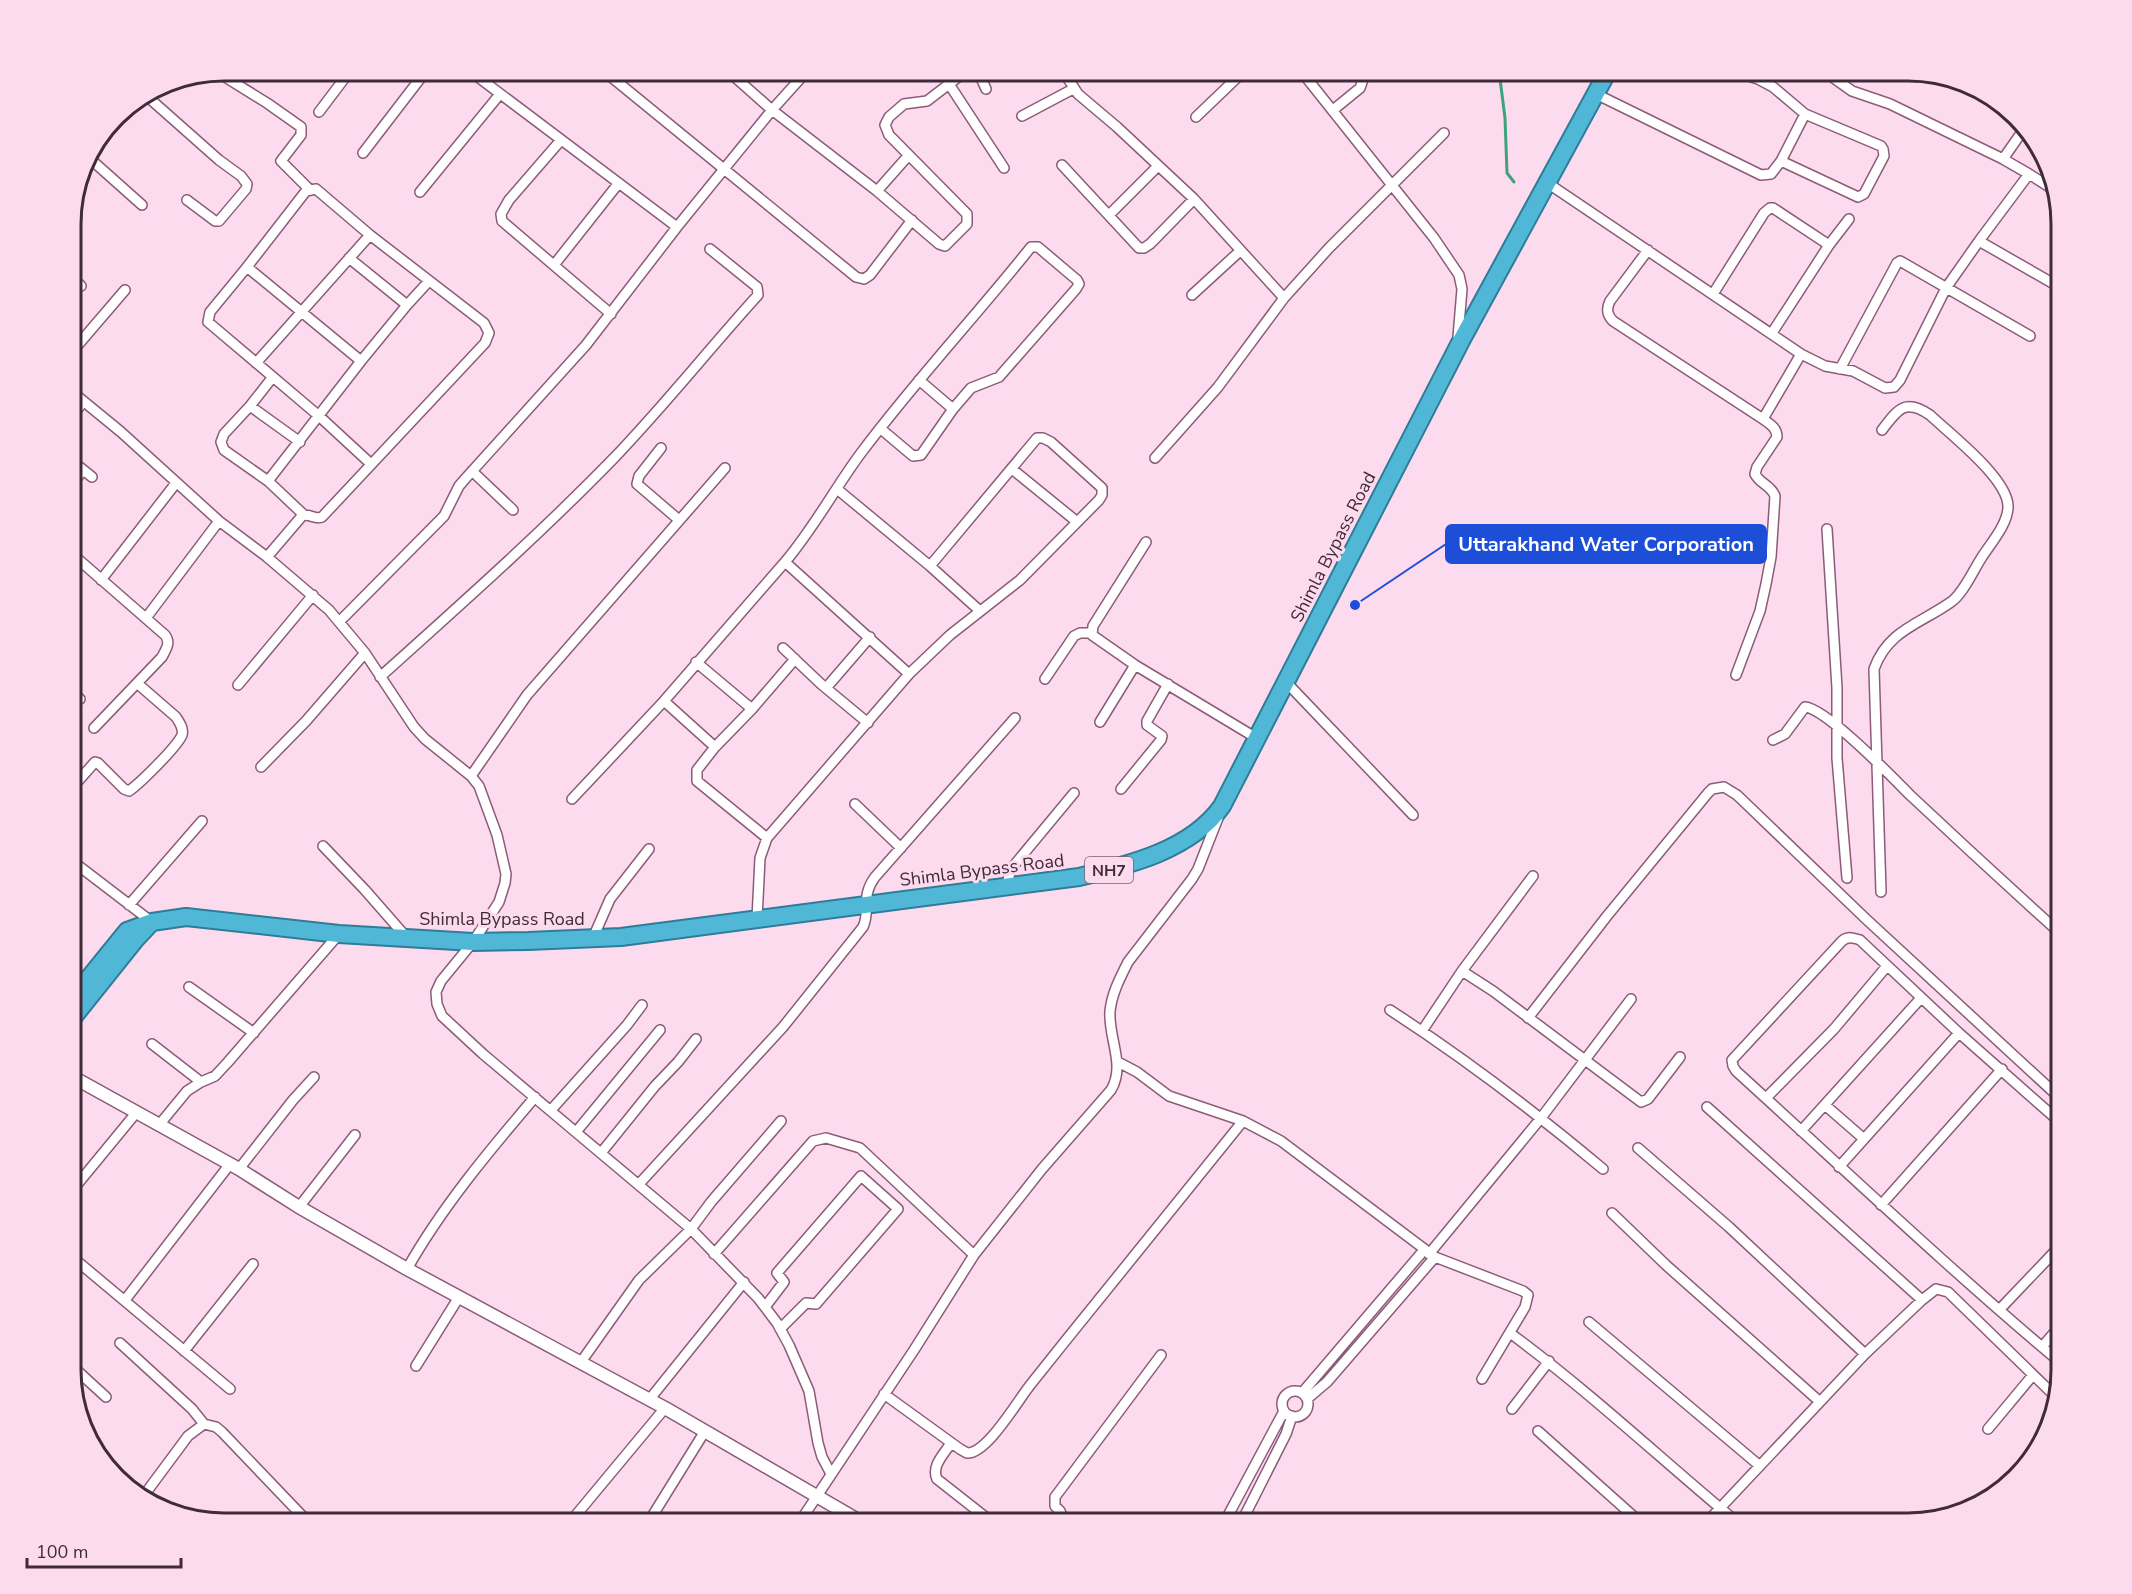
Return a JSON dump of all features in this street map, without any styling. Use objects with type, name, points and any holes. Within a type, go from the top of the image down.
[{"type":"highway","name":"Shimla Bypass Road","points":[[81,987],[127,931],[152,922],[186,916],[339,934],[473,942],[621,937],[1079,877],[1164,851],[1193,834],[1216,815],[1222,806],[1457,348],[1602,81]]},
{"type":"highway","points":[[81,1008],[152,922]]},
{"type":"street","points":[[232,81],[301,127],[302,135],[281,161],[309,189]]},
{"type":"street","points":[[319,112],[343,81]]},
{"type":"street","points":[[363,153],[418,81]]},
{"type":"street","points":[[484,81],[677,227]]},
{"type":"street","points":[[617,81],[860,279],[870,275],[912,220]]},
{"type":"street","points":[[740,81],[772,110],[877,191],[943,246],[948,244],[967,224],[968,218],[962,209],[908,156],[886,130],[885,125],[889,117],[904,104],[927,102],[953,81]]},
{"type":"street","points":[[339,622],[444,516],[459,486],[586,345],[677,227],[797,81]]},
{"type":"street","points":[[983,81],[986,89]]},
{"type":"street","points":[[1069,81],[1073,89],[1194,200],[1284,298]]},
{"type":"street","points":[[1196,117],[1233,81]]},
{"type":"street","points":[[1310,81],[1434,238],[1459,275],[1462,289],[1457,348]]},
{"type":"street","points":[[1333,111],[1360,88],[1362,81]]},
{"type":"street","points":[[1762,81],[1773,87],[1805,114],[1881,146],[1884,156],[1864,194],[1858,197],[1781,160]]},
{"type":"street","points":[[1839,81],[1852,91],[1890,104],[2002,159],[2045,184]]},
{"type":"street","points":[[949,84],[1004,168]]},
{"type":"street","points":[[1022,116],[1073,89]]},
{"type":"street","points":[[420,192],[500,94]]},
{"type":"street","points":[[1596,94],[1761,175],[1771,174],[1805,114]]},
{"type":"street","points":[[152,101],[219,160],[242,176],[247,184],[246,189],[219,221],[215,221],[187,200]]},
{"type":"street","points":[[1155,458],[1218,387],[1284,298],[1391,184],[1444,133]]},
{"type":"street","points":[[2002,159],[2019,135]]},
{"type":"street","points":[[561,140],[509,200],[501,214],[502,221],[611,314]]},
{"type":"street","points":[[877,191],[908,156]]},
{"type":"street","points":[[95,163],[142,205]]},
{"type":"street","points":[[1062,165],[1137,247],[1144,248],[1150,244],[1194,200]]},
{"type":"street","points":[[1109,215],[1158,165]]},
{"type":"street","points":[[1546,182],[1801,354],[1825,366],[1853,371],[1885,388],[1894,387],[1900,380],[1946,288],[2029,174]]},
{"type":"street","points":[[554,265],[618,184]]},
{"type":"street","points":[[272,378],[224,434],[221,442],[224,450],[268,481],[304,515],[322,517],[488,338],[488,328],[484,323],[370,235],[316,189],[306,191],[210,312],[208,322],[371,464]]},
{"type":"street","points":[[1713,294],[1764,213],[1770,208],[1829,245]]},
{"type":"street","points":[[1772,333],[1829,245],[1849,219]]},
{"type":"street","points":[[256,363],[370,235]]},
{"type":"street","points":[[1979,241],[2051,282]]},
{"type":"street","points":[[572,799],[664,701],[801,543],[837,489],[881,429],[919,380],[999,288],[1031,247],[1038,247],[1073,275],[1079,284],[1076,289],[999,377],[971,388],[921,454],[913,456],[881,429]]},
{"type":"street","points":[[380,677],[537,533],[612,460],[758,295],[757,286],[710,249]]},
{"type":"street","points":[[1648,250],[1610,301],[1607,310],[1609,316],[1763,419],[1777,433],[1777,437],[1757,467],[1755,474],[1760,481],[1771,488],[1775,496],[1771,556],[1760,610],[1736,675]]},
{"type":"street","points":[[1192,295],[1240,251]]},
{"type":"street","points":[[349,258],[407,304]]},
{"type":"street","points":[[1840,369],[1898,262],[1902,261],[2030,336]]},
{"type":"street","points":[[247,267],[361,361]]},
{"type":"street","points":[[268,481],[361,361],[407,304],[429,281]]},
{"type":"street","points":[[81,341],[125,290]]},
{"type":"street","points":[[1763,419],[1801,354]]},
{"type":"street","points":[[919,380],[953,409]]},
{"type":"street","points":[[81,405],[83,402],[121,432],[219,521],[313,595],[365,653],[402,712],[425,739],[479,786],[496,835],[506,874],[505,883],[499,902],[473,942],[441,981],[436,992],[437,1005],[442,1016],[452,1027],[691,1229],[765,1306],[789,1345],[809,1391],[818,1443],[831,1474]]},
{"type":"street","points":[[250,406],[300,442]]},
{"type":"street","points":[[1881,892],[1873,678],[1877,661],[1893,638],[1956,599],[2001,527],[2008,506],[2003,488],[1991,472],[1920,408],[1906,406],[1895,413],[1882,430]]},
{"type":"street","points":[[757,919],[760,858],[766,838],[909,674],[946,639],[1042,560],[1099,500],[1102,488],[1051,442],[1037,438],[930,566]]},
{"type":"street","points":[[661,448],[639,476],[637,484],[679,520]]},
{"type":"street","points":[[471,777],[527,695],[724,468]]},
{"type":"street","points":[[1011,469],[1077,521]]},
{"type":"street","points":[[81,473],[83,470],[92,477]]},
{"type":"street","points":[[472,471],[513,510]]},
{"type":"street","points":[[101,580],[176,483]]},
{"type":"street","points":[[837,489],[980,611]]},
{"type":"street","points":[[267,557],[304,515]]},
{"type":"street","points":[[146,618],[219,521]]},
{"type":"street","points":[[1827,529],[1838,727],[1837,758],[1847,878]]},
{"type":"street","points":[[1091,633],[1093,626],[1146,542]]},
{"type":"street","points":[[81,562],[165,635],[168,645],[162,657],[138,684],[94,728]]},
{"type":"street","points":[[785,562],[909,674]]},
{"type":"street","points":[[238,685],[313,595]]},
{"type":"street","points":[[1045,679],[1074,636],[1080,633],[1091,633]]},
{"type":"street","points":[[1091,633],[1136,665],[1258,739]]},
{"type":"street","points":[[826,688],[870,637]]},
{"type":"street","points":[[783,648],[868,723]]},
{"type":"street","points":[[261,768],[306,721],[365,653]]},
{"type":"street","points":[[766,838],[697,781],[697,770],[795,659]]},
{"type":"street","points":[[696,662],[752,709]]},
{"type":"street","points":[[1100,722],[1136,665]]},
{"type":"street","points":[[1286,682],[1413,815]]},
{"type":"street","points":[[81,778],[95,762],[129,791],[158,765],[180,737],[181,724],[176,717],[138,684]]},
{"type":"street","points":[[1121,789],[1161,740],[1162,736],[1147,725],[1147,722],[1168,684]]},
{"type":"street","points":[[664,701],[715,747]]},
{"type":"street","points":[[1773,740],[1785,734],[1805,707],[1814,709],[1877,762],[2051,925]]},
{"type":"street","points":[[639,1184],[777,1034],[863,927],[866,921],[864,904],[871,883],[1015,718]]},
{"type":"street","points":[[1528,1018],[1607,916],[1708,793],[1712,789],[1724,787],[1737,795],[1874,927],[2051,1090]]},
{"type":"street","points":[[1006,888],[1011,869],[1074,793]]},
{"type":"street","points":[[855,804],[901,848]]},
{"type":"street","points":[[806,1513],[974,1255],[1042,1169],[1111,1090],[1116,1081],[1118,1062],[1111,1032],[1112,997],[1128,962],[1198,870],[1222,806]]},
{"type":"street","points":[[129,905],[202,820]]},
{"type":"street","points":[[322,846],[370,895],[407,938]]},
{"type":"street","points":[[592,938],[610,899],[649,849]]},
{"type":"street","points":[[81,868],[152,922]]},
{"type":"street","points":[[1422,1031],[1462,971],[1533,876]]},
{"type":"street","points":[[159,1125],[187,1091],[215,1076],[339,934]]},
{"type":"street","points":[[2051,1114],[1959,1033],[1860,940],[1845,938],[1732,1060],[1732,1066],[1839,1167],[1925,1246],[2051,1355]]},
{"type":"street","points":[[1766,1098],[1834,1029],[1887,966]]},
{"type":"street","points":[[1462,971],[1586,1059],[1641,1102],[1648,1099],[1680,1058]]},
{"type":"street","points":[[189,987],[254,1033]]},
{"type":"street","points":[[1801,1131],[1922,998]]},
{"type":"street","points":[[1304,1396],[1327,1382],[1541,1118],[1631,999]]},
{"type":"street","points":[[551,1110],[642,1005]]},
{"type":"street","points":[[1390,1010],[1541,1118],[1603,1169]]},
{"type":"street","points":[[576,1132],[660,1030]]},
{"type":"street","points":[[1839,1167],[1959,1033]]},
{"type":"street","points":[[601,1154],[696,1039]]},
{"type":"street","points":[[152,1044],[201,1082]]},
{"type":"street","points":[[1118,1062],[1137,1072],[1168,1096],[1243,1121],[1281,1141],[1429,1254],[1528,1295],[1525,1307],[1482,1379]]},
{"type":"street","points":[[1881,1205],[2002,1070]]},
{"type":"street","points":[[125,1300],[234,1167],[314,1077]]},
{"type":"street","points":[[81,1082],[234,1167],[407,1269],[665,1408],[845,1513]]},
{"type":"street","points":[[407,1269],[472,1173],[535,1097]]},
{"type":"street","points":[[1825,1105],[1864,1140]]},
{"type":"street","points":[[1707,1107],[1922,1300]]},
{"type":"street","points":[[81,1180],[136,1113]]},
{"type":"street","points":[[581,1362],[639,1280],[691,1229],[711,1202],[781,1121]]},
{"type":"street","points":[[884,1394],[967,1453],[972,1453],[987,1443],[1029,1387],[1243,1121]]},
{"type":"street","points":[[299,1207],[355,1135]]},
{"type":"street","points":[[714,1254],[813,1141],[826,1138],[860,1148],[974,1255]]},
{"type":"street","points":[[1638,1148],[1729,1227],[1865,1354]]},
{"type":"street","points":[[765,1306],[784,1282],[777,1272],[861,1176],[897,1209],[816,1304],[806,1303],[780,1329]]},
{"type":"street","points":[[1612,1213],[1666,1265],[1819,1401]]},
{"type":"street","points":[[1288,1413],[1299,1416],[1305,1411],[1304,1396],[1429,1254]]},
{"type":"street","points":[[2000,1309],[2051,1255]]},
{"type":"street","points":[[81,1264],[230,1389]]},
{"type":"street","points":[[184,1351],[253,1264]]},
{"type":"street","points":[[649,1400],[744,1282]]},
{"type":"street","points":[[1715,1513],[1865,1354],[1936,1289],[1948,1292],[2049,1391]]},
{"type":"street","points":[[416,1366],[459,1297]]},
{"type":"street","points":[[1589,1322],[1760,1466]]},
{"type":"street","points":[[1510,1334],[1549,1361],[1725,1513]]},
{"type":"street","points":[[2042,1347],[2051,1337]]},
{"type":"street","points":[[120,1343],[192,1409],[204,1424],[216,1427],[222,1432],[299,1513]]},
{"type":"street","points":[[1061,1513],[1054,1506],[1055,1497],[1161,1355]]},
{"type":"street","points":[[1512,1409],[1549,1361]]},
{"type":"street","points":[[81,1374],[106,1397]]},
{"type":"street","points":[[1988,1429],[2033,1375]]},
{"type":"street","points":[[1246,1513],[1286,1434],[1288,1413],[1282,1402],[1286,1395],[1293,1391],[1304,1396]]},
{"type":"street","points":[[578,1513],[665,1408]]},
{"type":"street","points":[[1230,1513],[1288,1413]]},
{"type":"street","points":[[148,1490],[188,1436],[204,1424]]},
{"type":"street","points":[[655,1513],[705,1431]]},
{"type":"street","points":[[1538,1431],[1629,1513]]},
{"type":"street","points":[[951,1443],[934,1473],[937,1479],[979,1513]]},
{"type":"waterway","points":[[1500,81],[1505,118],[1507,173],[1514,182]]},
{"type":"place","name":"Uttarakhand Water Corporation","points":[[1355,605]]}]
